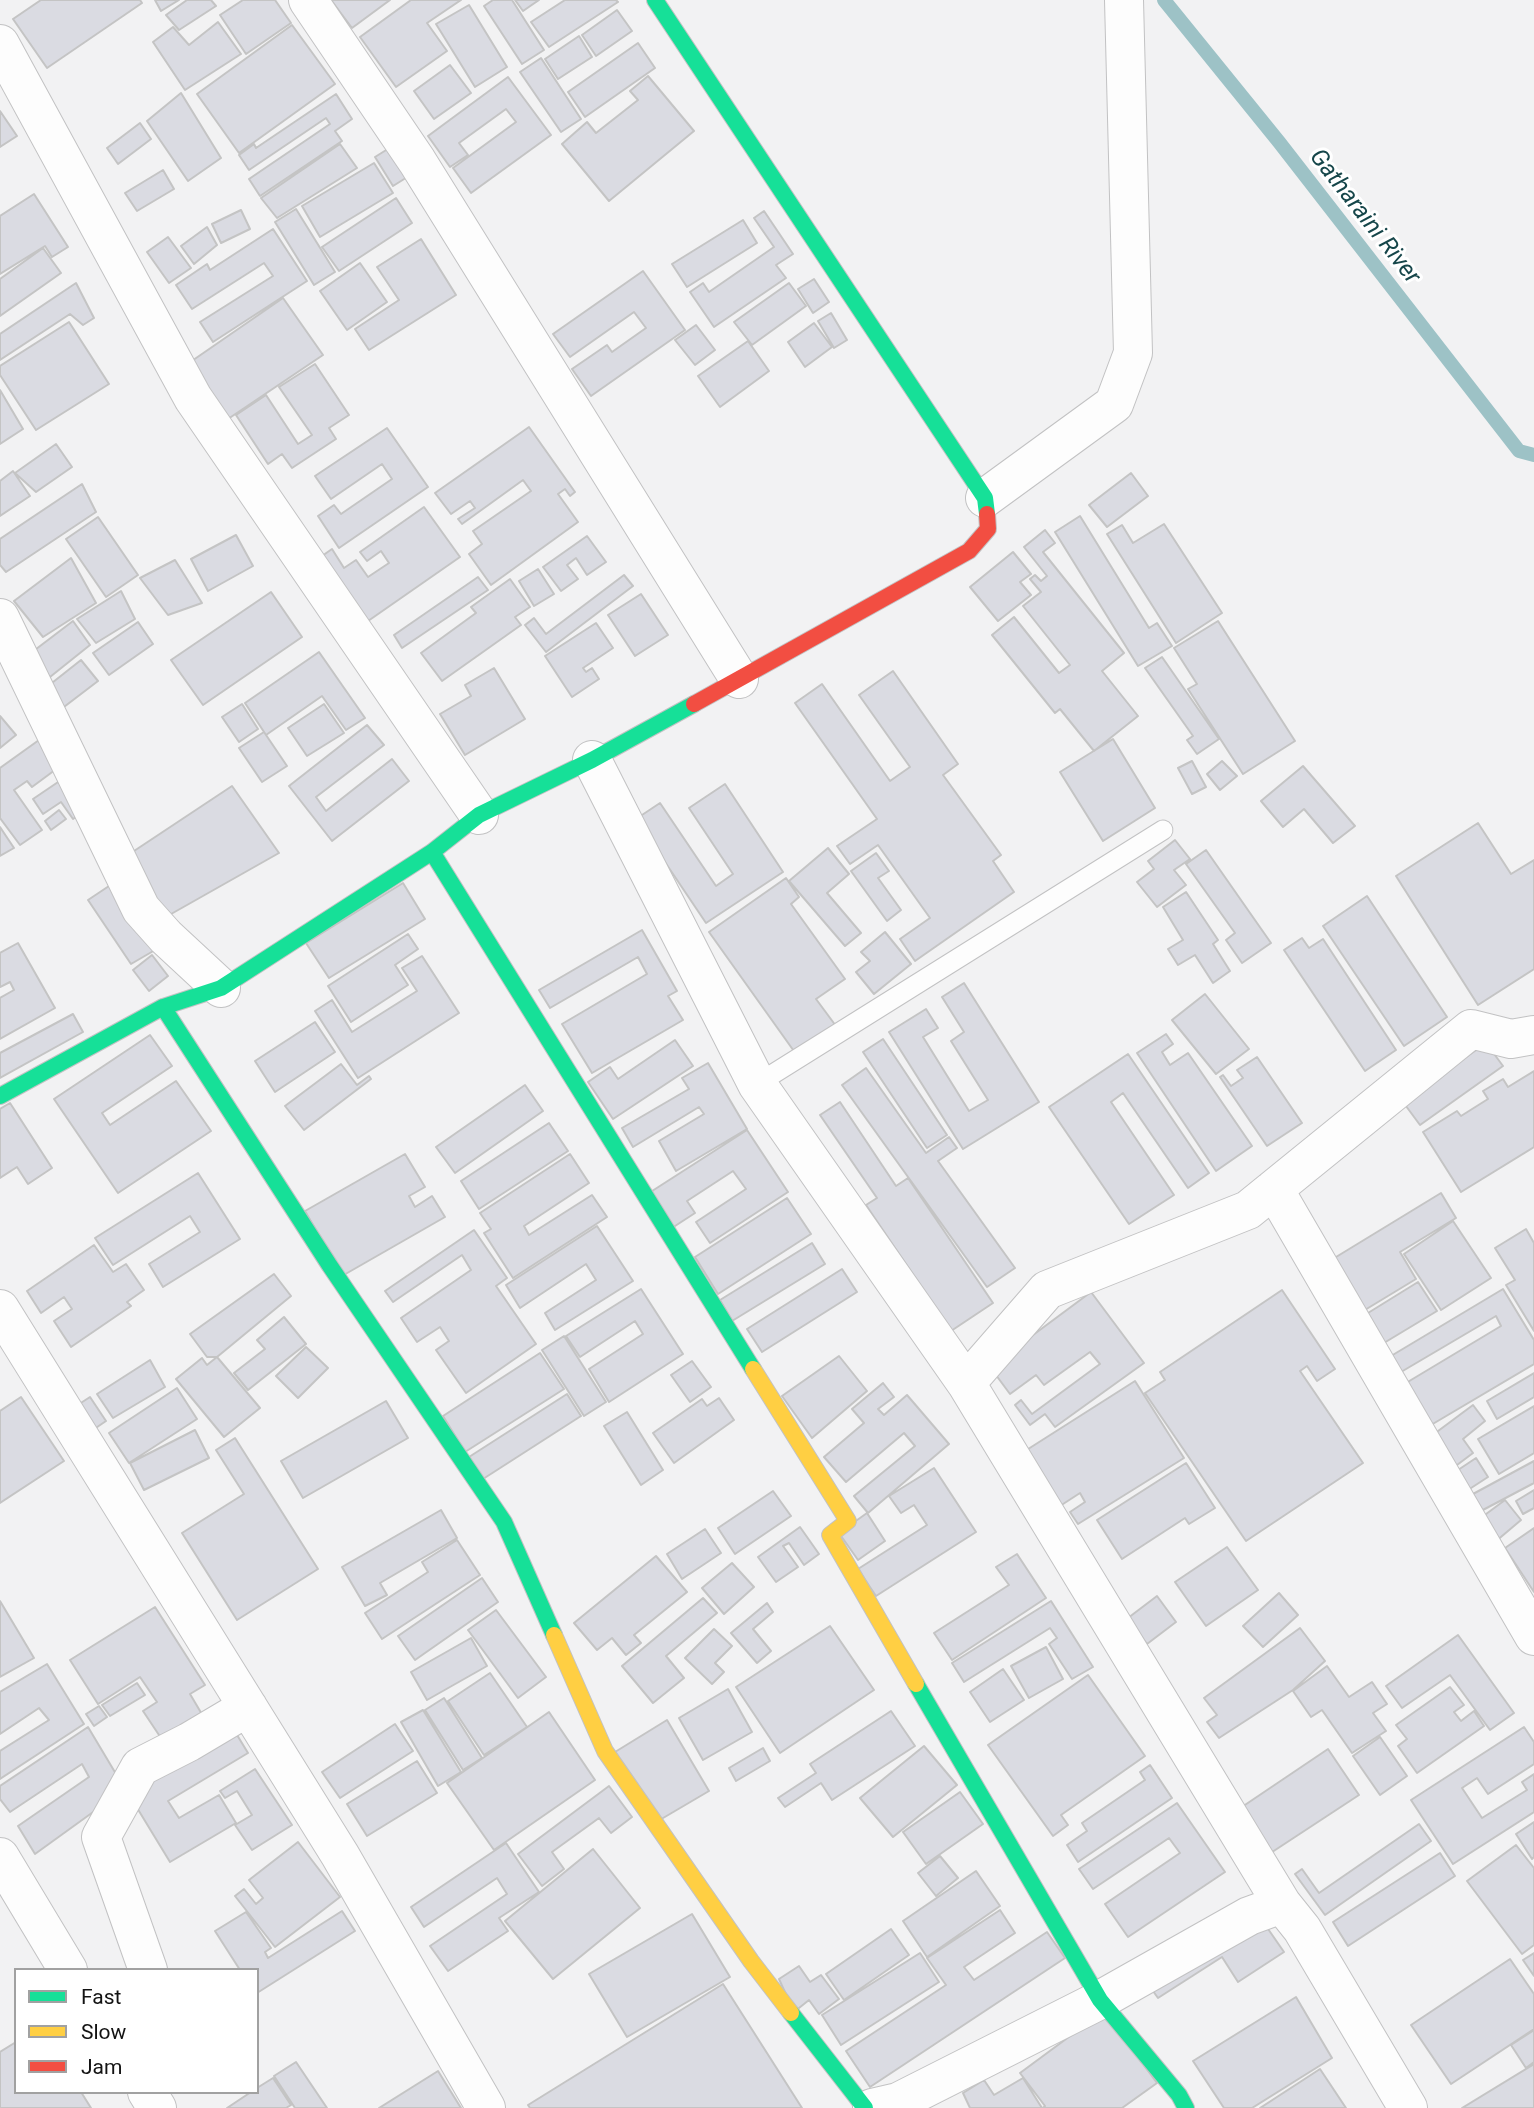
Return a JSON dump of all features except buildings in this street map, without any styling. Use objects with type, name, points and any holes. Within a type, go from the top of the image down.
[{"type":"street","points":[[309,0],[417,161],[739,679]]},
{"type":"street","points":[[0,1096],[163,1007],[221,988],[432,852],[479,815],[592,760],[969,551],[988,529],[985,498],[655,0]]},
{"type":"street","points":[[985,498],[1114,404],[1133,353],[1124,0]]},
{"type":"street","points":[[0,44],[194,398],[479,815]]},
{"type":"street","points":[[0,618],[141,909],[166,937],[221,988]]},
{"type":"street","points":[[592,760],[757,1084],[966,1382],[1282,1904],[1302,1929],[1408,2108]]},
{"type":"street","points":[[432,852],[848,1521],[830,1535],[1100,2000],[1179,2095],[1186,2108]]},
{"type":"street","points":[[163,1007],[330,1266],[505,1522],[605,1751],[751,1961],[865,2108]]},
{"type":"street","points":[[966,1382],[1047,1290],[1248,1210],[1471,1029],[1511,1039],[1534,1035]]},
{"type":"street","points":[[1274,1189],[1534,1636]]},
{"type":"street","points":[[0,1309],[340,1854],[486,2108]]},
{"type":"street","points":[[147,1968],[101,1837],[139,1767],[189,1742],[248,1706]]},
{"type":"street","points":[[0,1857],[67,1968]]},
{"type":"street","points":[[872,2108],[898,2102],[1100,2000],[1249,1916],[1282,1904]]},
{"type":"lane","points":[[757,1084],[1163,830]]},
{"type":"waterway","name":"Gatharaini River","points":[[1164,0],[1279,142],[1519,451],[1534,455]]},
{"type":"traffic: fast","points":[[655,0],[985,498],[987,514]]},
{"type":"traffic: fast","points":[[0,1096],[163,1007],[221,988],[432,852],[479,815],[592,760],[694,704]]},
{"type":"traffic: fast","points":[[432,852],[753,1369]]},
{"type":"traffic: fast","points":[[163,1007],[330,1266],[504,1522],[554,1635]]},
{"type":"traffic: fast","points":[[916,1684],[1100,2000],[1179,2095],[1186,2108]]},
{"type":"traffic: fast","points":[[791,2013],[865,2108]]},
{"type":"traffic: slow","points":[[753,1369],[848,1521],[830,1535],[916,1684]]},
{"type":"traffic: slow","points":[[554,1635],[605,1751],[751,1961],[791,2013]]},
{"type":"traffic: jam","points":[[694,704],[969,551],[988,529],[987,514]]}]
